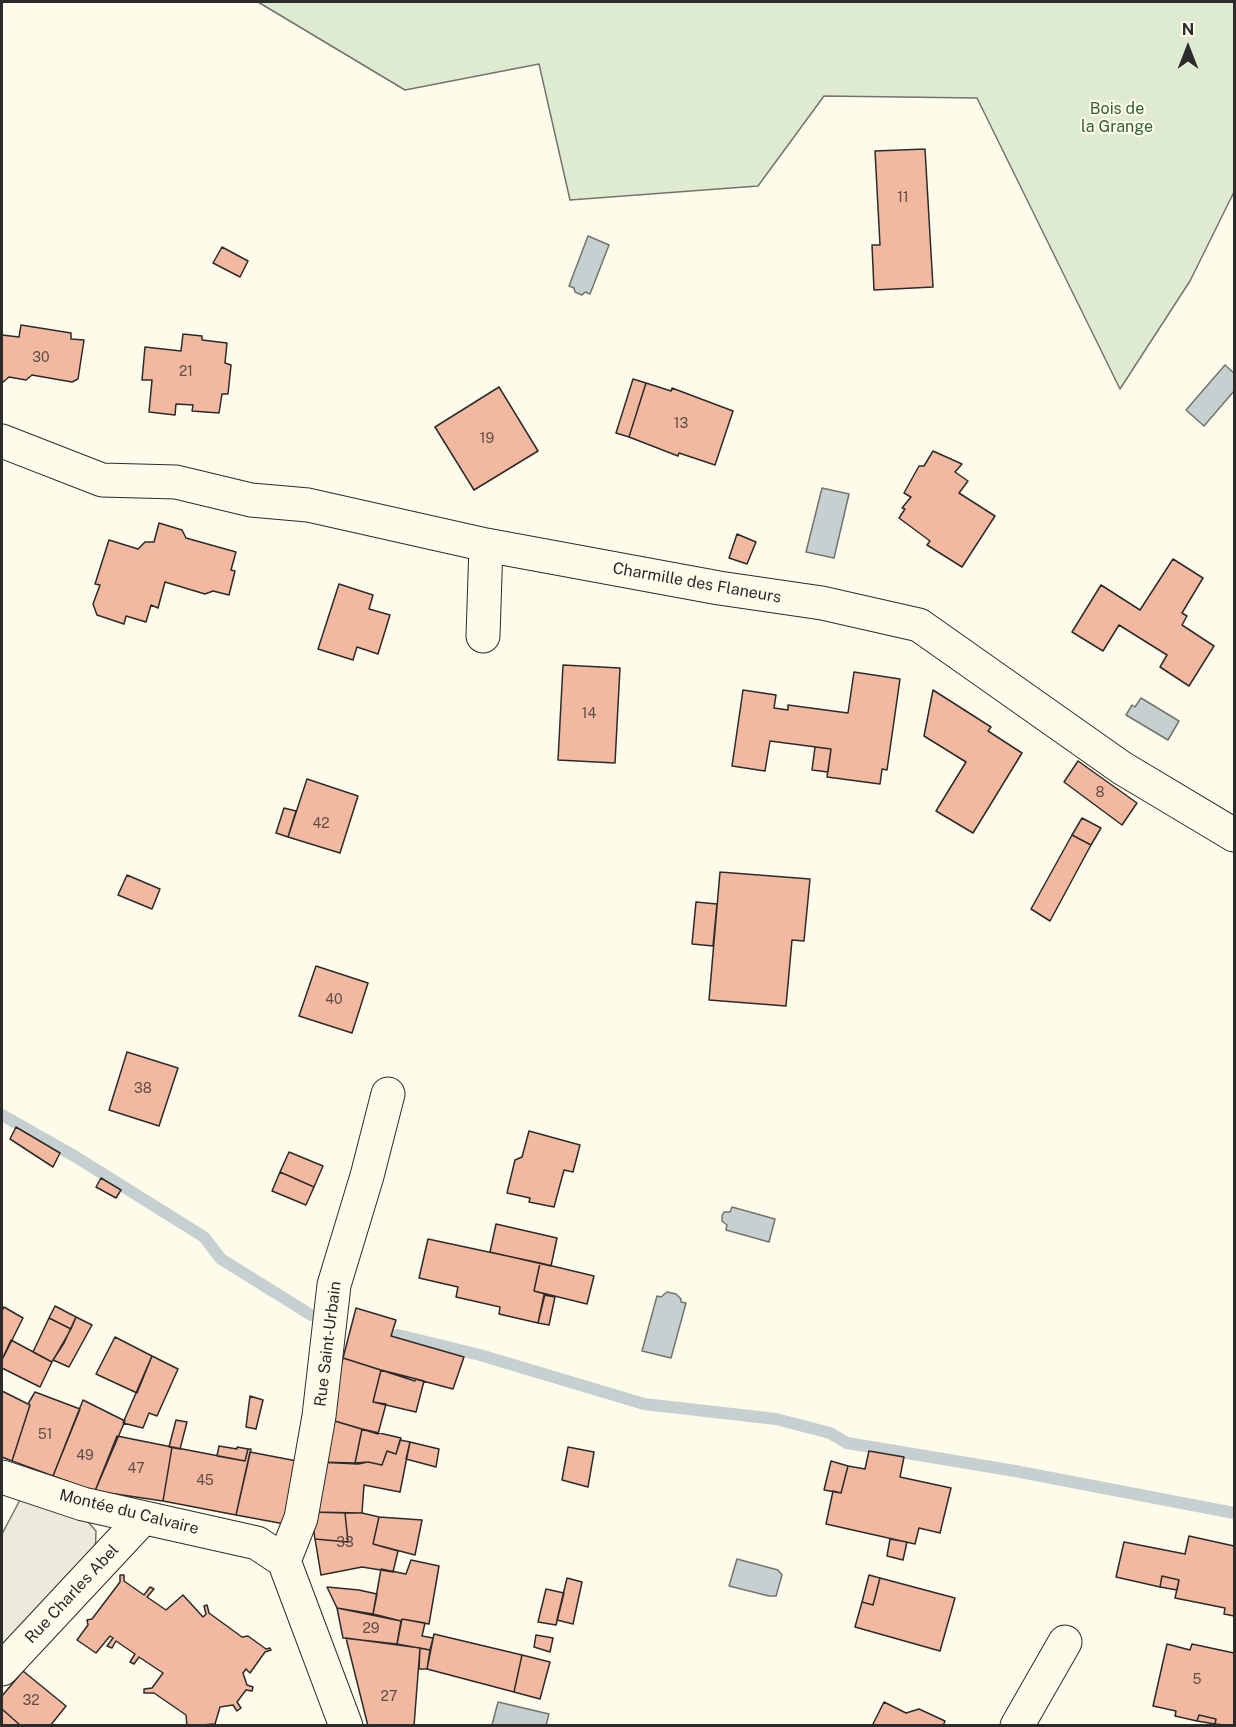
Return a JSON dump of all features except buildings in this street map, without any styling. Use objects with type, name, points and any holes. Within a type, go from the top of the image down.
[{"type":"street","name":"Charmille des Flaneurs","points":[[2,441],[102,480],[176,482],[250,500],[308,505],[486,545],[719,588],[822,603],[919,626],[1122,768],[1234,835]]},
{"type":"street","points":[[483,636],[486,545]]},
{"type":"street","name":"Rue Saint-Urbain","points":[[284,1561],[302,1518],[319,1416],[334,1285],[367,1176],[388,1094]]},
{"type":"street","name":"Montée du Calvaire","points":[[2,1477],[83,1504],[257,1543],[284,1561]]},
{"type":"street","name":"Rue Charles Abel","points":[[2,1669],[143,1518]]},
{"type":"street","points":[[284,1561],[346,1725]]},
{"type":"street","points":[[1017,1725],[1065,1642]]},
{"type":"green space","name":"Bois de la Grange","points":[[258,2],[1234,2],[1234,192],[1190,281],[1120,389],[977,98],[824,96],[758,186],[570,200],[539,64],[405,90]]},
{"type":"shaded area","points":[[588,236],[609,245],[590,294],[585,292],[582,295],[569,286]]},
{"type":"shaded area","points":[[1225,365],[1234,373],[1234,391],[1204,426],[1186,410]]},
{"type":"shaded area","points":[[822,488],[849,494],[834,558],[806,552]]},
{"type":"shaded area","points":[[1141,698],[1179,721],[1168,740],[1126,715],[1132,705],[1135,707]]},
{"type":"shaded area","points":[[732,1207],[775,1219],[769,1242],[726,1230],[727,1225],[722,1221],[722,1216],[724,1212],[730,1212]]},
{"type":"shaded area","points":[[667,1292],[676,1294],[681,1302],[686,1303],[671,1358],[642,1351],[657,1296],[661,1297]]},
{"type":"shaded area","points":[[21,1498],[82,1515],[96,1531],[95,1557],[2,1648],[2,1534]]},
{"type":"shaded area","points":[[737,1559],[778,1570],[782,1575],[776,1596],[729,1586]]},
{"type":"shaded area","points":[[498,1702],[549,1714],[546,1725],[492,1725]]},
{"type":"waterway","points":[[2,1115],[76,1157],[204,1237],[221,1259],[311,1315]]},
{"type":"waterway","points":[[398,1335],[480,1355],[644,1404],[776,1419],[830,1433],[847,1443],[1015,1471],[1234,1513]]}]
